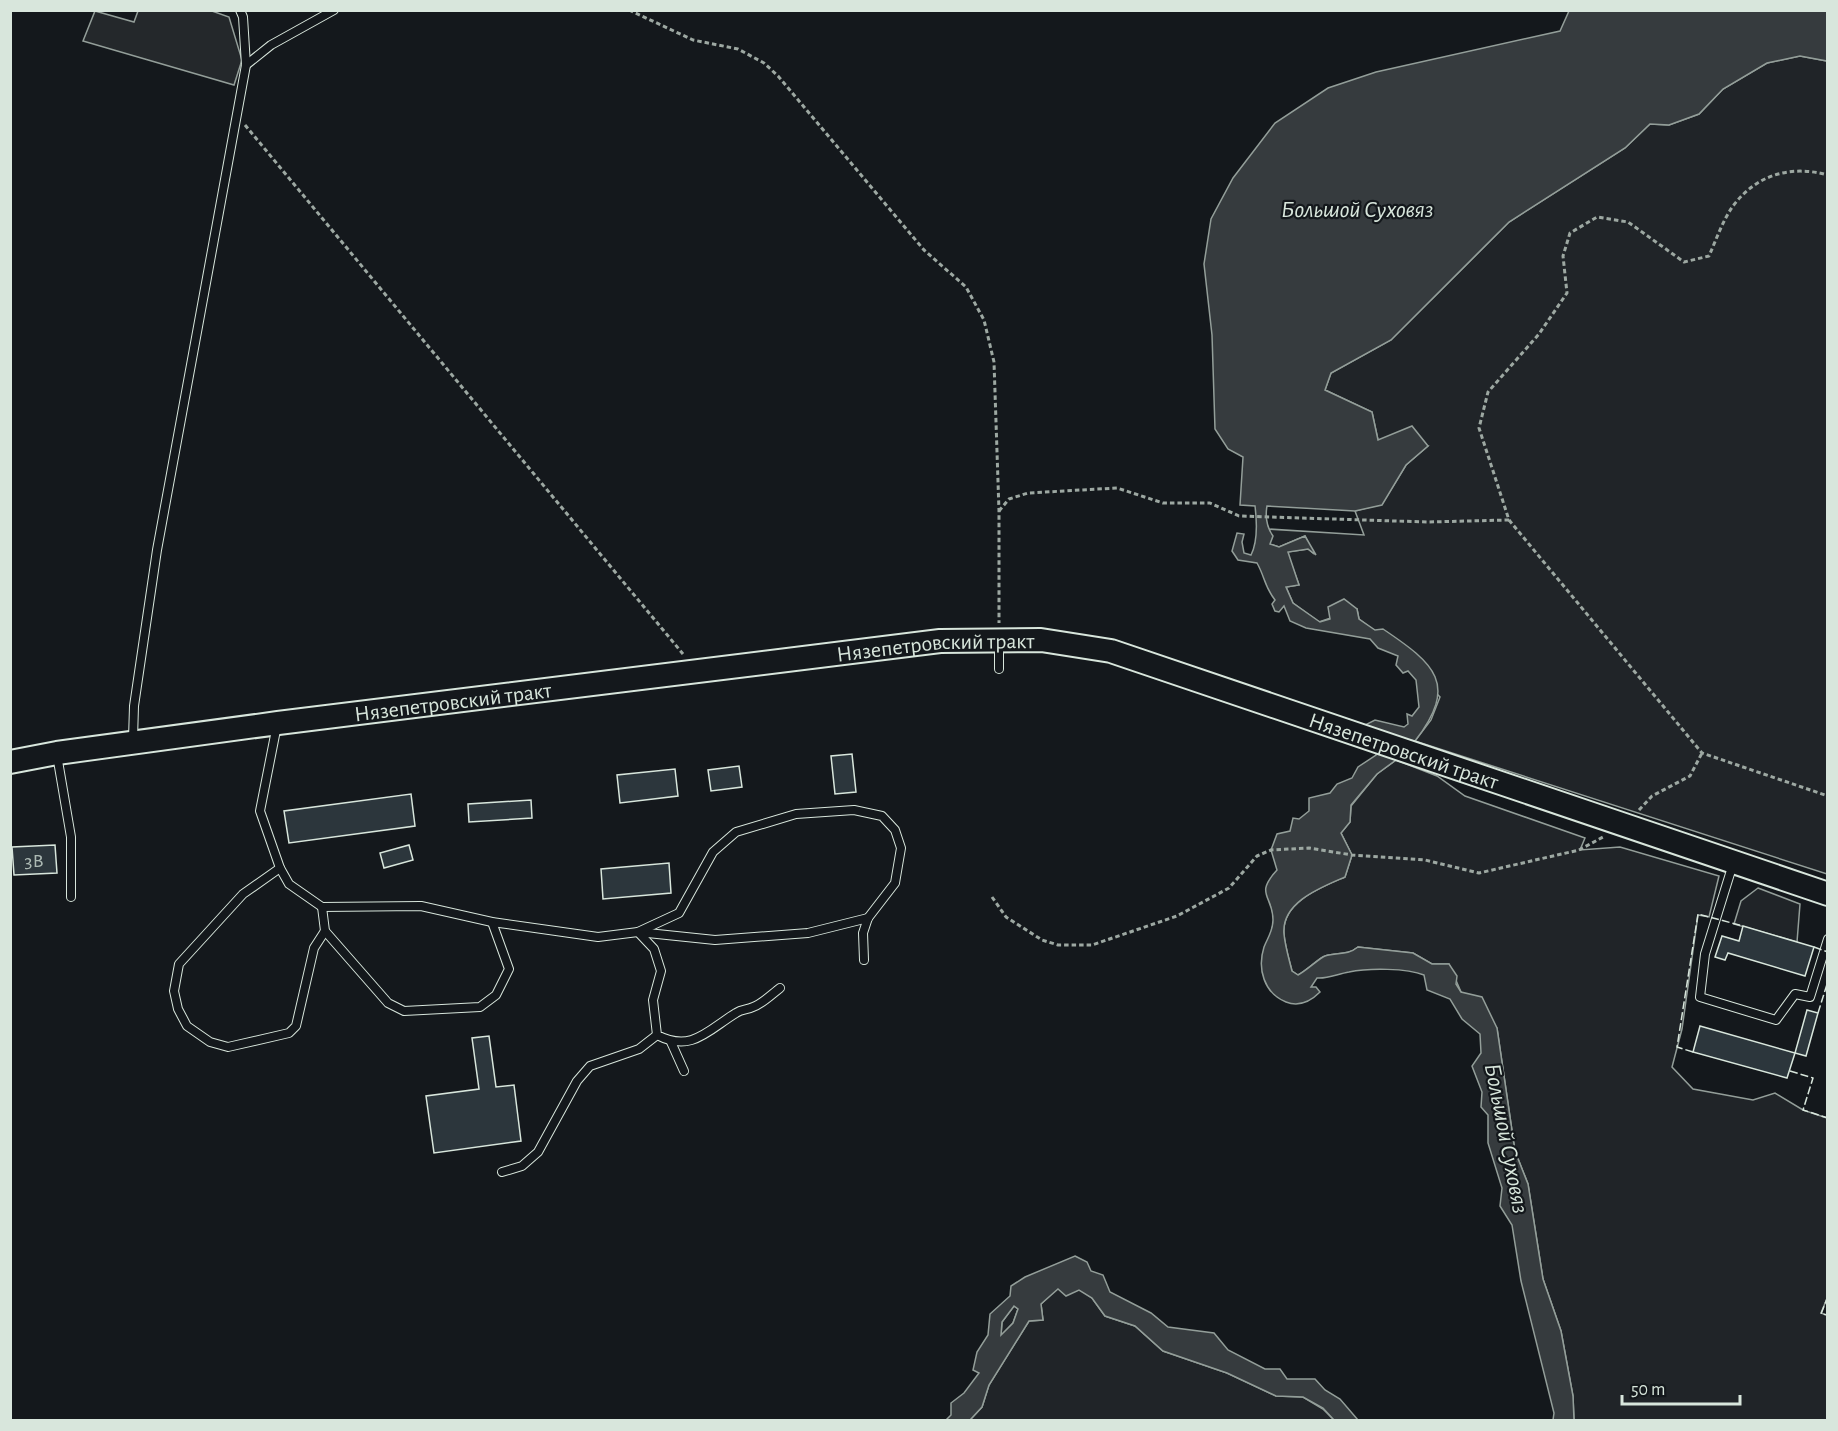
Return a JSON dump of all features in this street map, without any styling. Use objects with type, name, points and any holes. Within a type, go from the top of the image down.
[{"type":"main road","name":"Нязепетровский тракт","points":[[10,762],[57,753],[278,723],[940,641],[1041,640],[1111,651],[1827,894]]},
{"type":"lane","points":[[132,744],[134,706],[157,550],[246,65],[243,17],[240,10]]},
{"type":"lane","points":[[246,65],[271,45],[334,10]]},
{"type":"lane","points":[[999,639],[999,669]]},
{"type":"lane","points":[[278,723],[260,811],[280,868],[289,884],[322,907],[421,906],[492,922],[598,937],[638,932],[715,940],[808,933],[868,918]]},
{"type":"lane","points":[[57,753],[71,837],[71,897]]},
{"type":"lane","points":[[638,932],[679,913],[713,852],[736,832],[796,814],[854,810],[882,816],[895,830],[901,848],[895,883],[868,918],[863,933],[864,960]]},
{"type":"lane","points":[[1733,862],[1705,954],[1700,997],[1776,1020],[1795,994],[1810,997],[1827,939]]},
{"type":"lane","points":[[280,868],[243,894],[179,964],[174,991],[178,1009],[187,1026],[210,1042],[228,1047],[289,1033],[296,1026],[314,948],[325,931]]},
{"type":"lane","points":[[322,907],[325,931],[388,1003],[404,1011],[413,1012],[480,1007],[496,995],[509,969],[492,922]]},
{"type":"lane","points":[[638,932],[654,949],[661,971],[653,999],[657,1035]]},
{"type":"lane","points":[[657,1035],[671,1042],[690,1041],[708,1034],[734,1014],[753,1007],[780,988]]},
{"type":"lane","points":[[502,1172],[522,1166],[538,1152],[577,1082],[590,1066],[639,1049],[657,1035]]},
{"type":"lane","points":[[671,1042],[684,1071]]},
{"type":"path","points":[[628,10],[693,40],[738,49],[764,63],[778,76],[924,250],[972,295],[987,328],[994,362],[999,510],[999,639]]},
{"type":"path","points":[[237,115],[696,670]]},
{"type":"path","points":[[1827,176],[1809,170],[1766,176],[1733,206],[1708,256],[1684,262],[1628,222],[1597,217],[1570,233],[1563,256],[1567,293],[1539,334],[1488,392],[1479,428],[1509,520],[1702,753],[1827,796]]},
{"type":"path","points":[[999,510],[1009,499],[1028,493],[1117,488],[1163,503],[1210,503],[1239,516],[1426,522],[1509,520]]},
{"type":"path","points":[[992,897],[1006,917],[1042,940],[1058,945],[1092,945],[1177,916],[1229,888],[1257,856],[1271,850],[1310,849],[1352,855],[1425,860],[1479,873],[1579,850],[1623,825],[1652,796],[1690,776],[1702,753]]},
{"type":"shaded area","points":[[95,11],[134,22],[138,11],[212,11],[229,17],[242,60],[234,85],[83,41]]},
{"type":"shaded area","points":[[1800,56],[1827,61],[1827,874],[1415,741],[1431,720],[1440,697],[1375,631],[1359,619],[1357,609],[1319,622],[1293,603],[1286,587],[1299,585],[1287,552],[1308,549],[1314,554],[1305,536],[1279,547],[1270,544],[1268,529],[1364,535],[1355,511],[1382,504],[1406,465],[1428,446],[1378,440],[1372,412],[1325,390],[1331,373],[1391,340],[1509,222],[1625,148],[1650,124],[1669,125],[1699,114],[1723,89],[1767,63]]},
{"type":"shaded area","points":[[1396,760],[1437,776],[1465,796],[1585,838],[1580,850],[1620,847],[1719,876],[1709,917],[1698,915],[1682,1029],[1672,1067],[1693,1089],[1753,1100],[1775,1093],[1803,1110],[1827,1118],[1828,1296],[1821,1313],[1827,1315],[1827,1420],[1574,1420],[1573,1396],[1561,1331],[1543,1279],[1528,1184],[1515,1151],[1497,1028],[1461,992],[1449,964],[1432,964],[1413,953],[1358,947],[1350,952],[1323,957],[1298,975],[1292,971],[1284,934],[1289,913],[1305,897],[1345,877],[1352,855],[1341,833],[1350,822],[1351,806],[1377,774]]},
{"type":"shaded area","points":[[1758,888],[1800,904],[1797,942],[1734,924],[1741,901]]},
{"type":"shaded area","points":[[1058,1288],[1079,1289],[1092,1298],[1105,1316],[1135,1326],[1163,1351],[1227,1373],[1276,1396],[1303,1397],[1323,1409],[1334,1420],[970,1420],[982,1407],[989,1385],[1029,1321],[1043,1320],[1041,1304]]},
{"type":"shaded area","points":[[1014,1306],[1018,1309],[1013,1323],[1001,1336],[1002,1322]]},
{"type":"water","name":"Большой Суховяз","points":[[1569,11],[1827,11],[1827,61],[1800,56],[1767,63],[1723,89],[1699,114],[1669,125],[1650,124],[1625,148],[1509,222],[1391,340],[1331,373],[1325,390],[1372,412],[1378,440],[1412,426],[1428,446],[1406,465],[1382,505],[1355,511],[1267,506],[1266,514],[1267,525],[1273,536],[1270,544],[1279,547],[1305,536],[1316,555],[1308,549],[1288,552],[1299,585],[1286,587],[1293,603],[1320,622],[1330,619],[1328,607],[1344,599],[1357,609],[1359,619],[1375,630],[1383,629],[1416,653],[1428,665],[1435,677],[1438,690],[1436,704],[1415,741],[1404,739],[1396,760],[1377,774],[1351,805],[1350,822],[1341,833],[1352,855],[1345,877],[1305,897],[1289,913],[1284,934],[1292,971],[1298,975],[1325,956],[1346,953],[1358,947],[1413,953],[1432,964],[1449,964],[1457,976],[1456,984],[1461,992],[1482,997],[1497,1028],[1515,1151],[1528,1184],[1543,1279],[1561,1331],[1573,1396],[1574,1420],[1553,1420],[1554,1413],[1521,1281],[1512,1225],[1500,1206],[1502,1188],[1488,1143],[1488,1115],[1481,1107],[1482,1092],[1472,1066],[1481,1053],[1480,1034],[1462,1019],[1450,999],[1427,990],[1424,975],[1417,973],[1387,969],[1366,970],[1317,978],[1311,987],[1316,987],[1320,992],[1309,1000],[1296,1004],[1278,998],[1272,993],[1264,979],[1262,955],[1273,920],[1266,890],[1270,878],[1277,870],[1271,850],[1277,834],[1290,831],[1293,818],[1299,819],[1309,811],[1309,798],[1330,793],[1337,784],[1352,778],[1358,767],[1376,755],[1379,734],[1365,725],[1375,720],[1404,727],[1408,724],[1407,714],[1412,716],[1419,707],[1416,680],[1408,671],[1403,673],[1396,665],[1398,656],[1378,648],[1370,639],[1306,628],[1290,621],[1284,606],[1279,612],[1275,611],[1272,604],[1275,600],[1257,563],[1238,560],[1232,551],[1237,533],[1244,534],[1242,542],[1244,553],[1251,555],[1256,538],[1256,512],[1255,506],[1240,505],[1243,457],[1228,449],[1215,429],[1212,335],[1204,264],[1211,219],[1233,178],[1275,123],[1328,88],[1376,72],[1560,31]]},
{"type":"water","points":[[1075,1256],[1087,1262],[1091,1271],[1103,1275],[1110,1292],[1151,1313],[1168,1327],[1214,1333],[1228,1350],[1265,1369],[1280,1369],[1287,1379],[1315,1379],[1325,1390],[1340,1399],[1358,1420],[1334,1420],[1323,1408],[1303,1397],[1276,1396],[1227,1373],[1163,1351],[1135,1326],[1105,1316],[1092,1298],[1079,1290],[1066,1296],[1058,1289],[1041,1304],[1043,1320],[1029,1321],[989,1385],[982,1407],[970,1420],[946,1420],[951,1415],[951,1403],[964,1393],[979,1373],[973,1370],[977,1352],[988,1335],[990,1314],[1010,1296],[1011,1286],[1025,1277]],"holes":[[[1014,1306],[1018,1309],[1013,1323],[1001,1335],[1002,1322]]]},
{"type":"building","points":[[852,754],[856,792],[835,794],[831,756]]},
{"type":"building","points":[[739,766],[742,787],[711,791],[708,770]]},
{"type":"building","points":[[675,769],[678,796],[620,803],[617,775]]},
{"type":"building","points":[[411,794],[415,826],[289,843],[284,811]]},
{"type":"building","points":[[531,800],[532,818],[469,822],[468,804]]},
{"type":"building","points":[[55,845],[57,873],[14,875],[12,847]]},
{"type":"building","points":[[409,845],[413,860],[384,868],[380,853]]},
{"type":"building","points":[[669,863],[671,893],[603,899],[601,869]]},
{"type":"building","points":[[1743,926],[1814,947],[1805,976],[1728,953],[1725,960],[1715,957],[1722,936],[1739,941]]},
{"type":"building","points":[[1807,1010],[1818,1013],[1806,1056],[1795,1053]]},
{"type":"building","points":[[1700,1026],[1795,1053],[1787,1078],[1693,1052]]},
{"type":"building","points":[[489,1036],[496,1087],[514,1085],[521,1141],[434,1153],[426,1096],[479,1089],[472,1038]]},
{"type":"fence","points":[[1693,1052],[1677,1047],[1698,914],[1743,926]]},
{"type":"fence","points":[[1814,947],[1828,952]]},
{"type":"fence","points":[[1818,1013],[1828,981]]},
{"type":"fence","points":[[1790,1071],[1813,1078],[1803,1110],[1828,1118]]},
{"type":"fence","points":[[1828,1296],[1821,1314],[1828,1315]]}]
